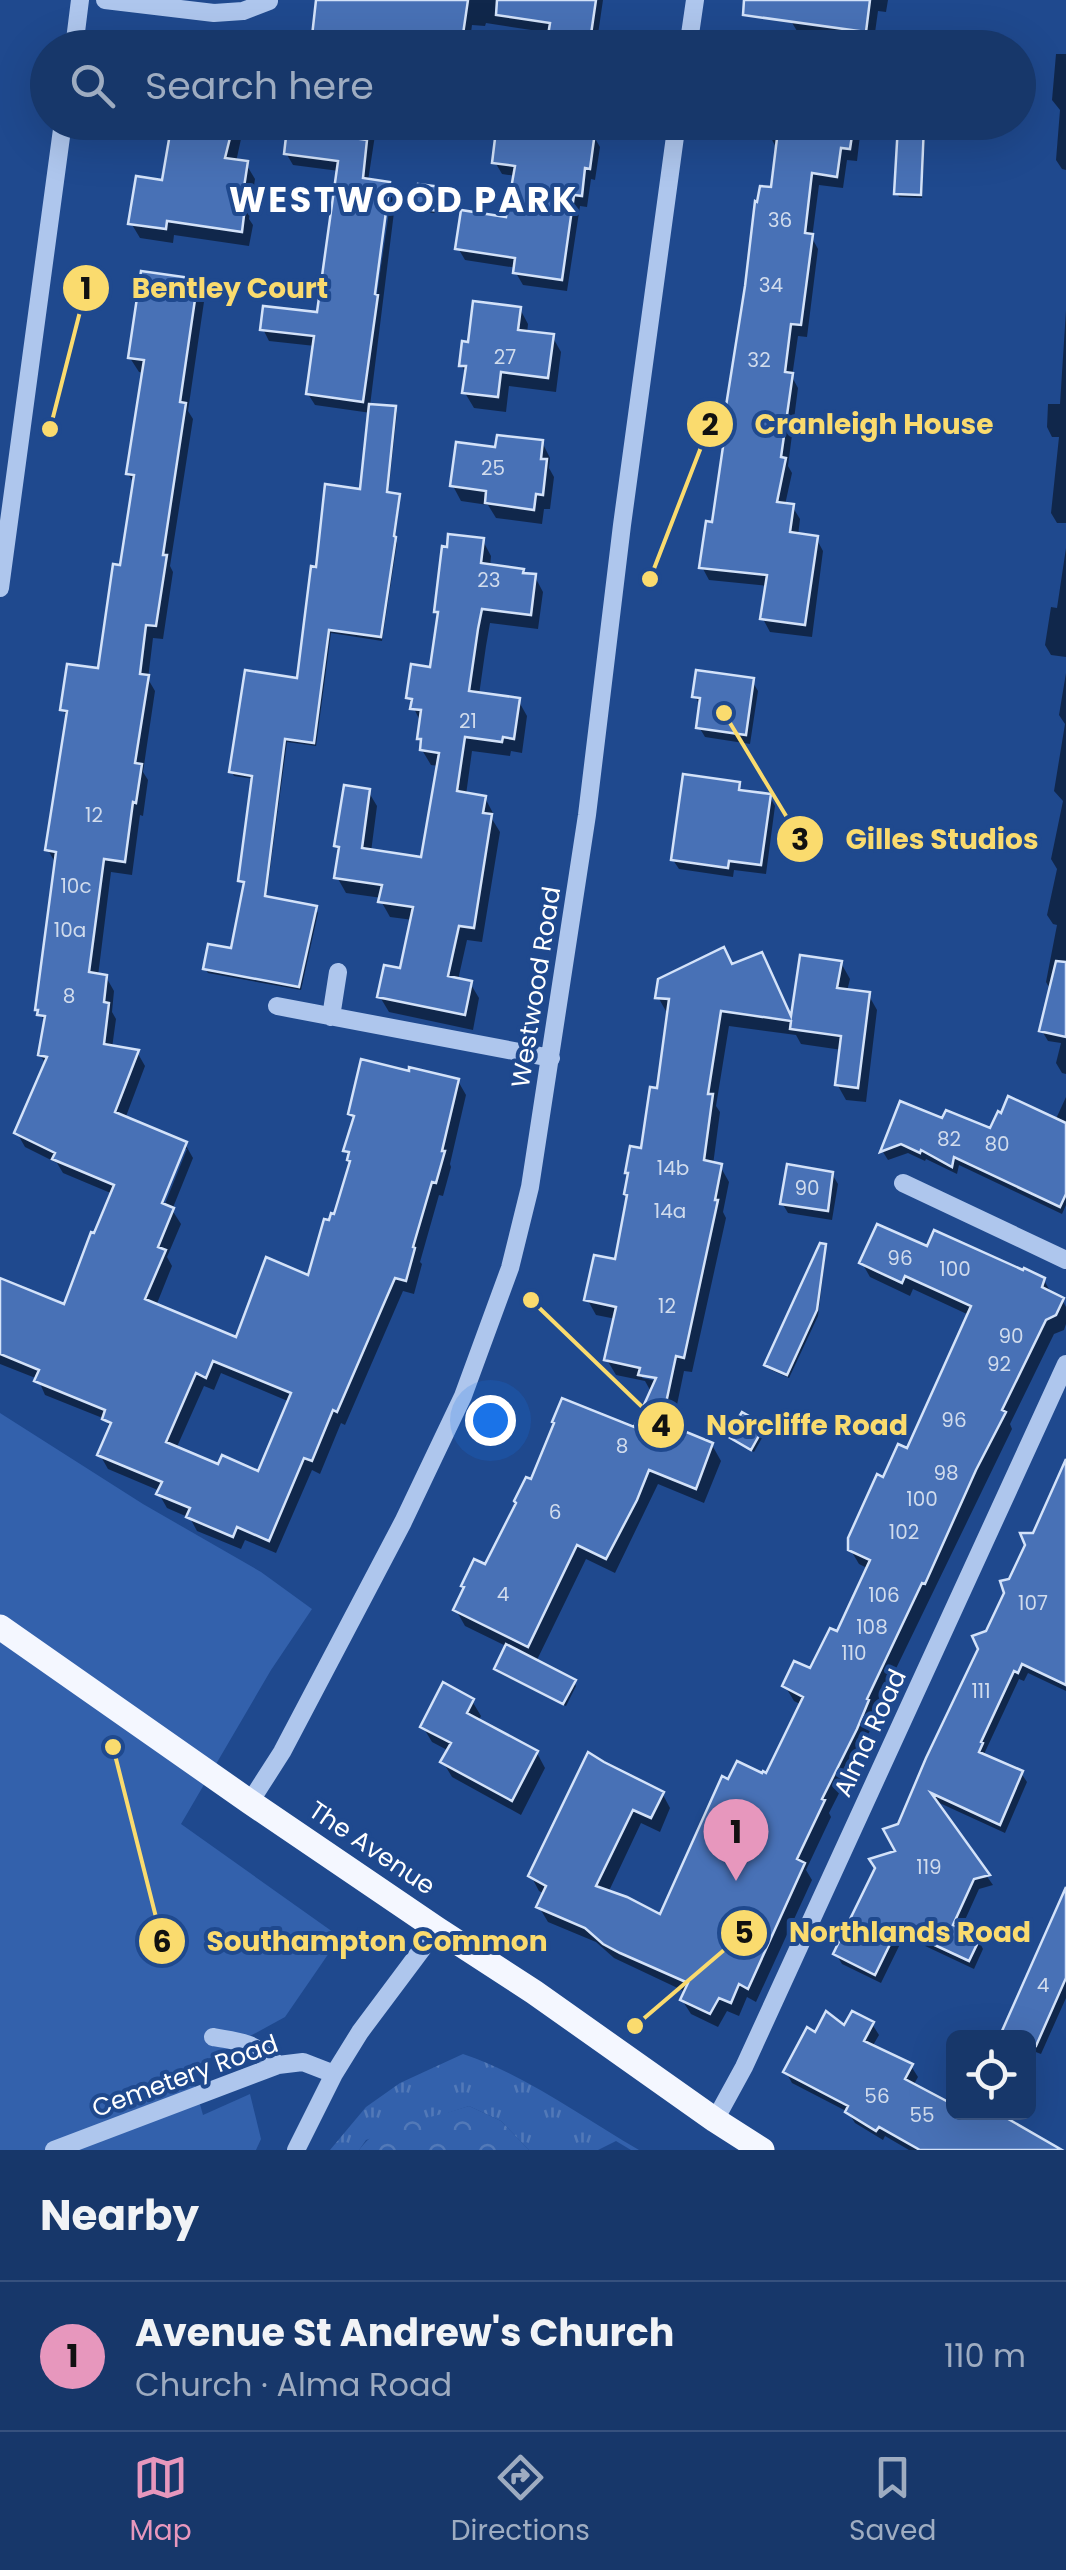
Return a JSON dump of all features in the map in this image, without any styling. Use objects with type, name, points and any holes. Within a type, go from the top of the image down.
[{"type":"main road","name":"The Avenue","points":[[0,1627],[762,2150]]},
{"type":"street","points":[[76,30],[80,0]]},
{"type":"street","points":[[104,0],[214,13],[243,11],[269,1]]},
{"type":"street","points":[[691,30],[695,0]]},
{"type":"street","points":[[0,588],[61,140]]},
{"type":"street","name":"Westwood Road","points":[[250,1802],[287,1742],[403,1522],[463,1396],[510,1268],[530,1187],[587,815],[675,140]]},
{"type":"street","points":[[330,1016],[338,972]]},
{"type":"street","points":[[276,1006],[551,1058]]},
{"type":"street","points":[[903,1183],[1066,1260]]},
{"type":"street","name":"Alma Road","points":[[715,2120],[744,2067],[1066,1364]]},
{"type":"street","points":[[296,2150],[360,2032],[437,1929]]},
{"type":"street","points":[[213,2036],[260,2048],[278,2065]]},
{"type":"street","name":"Cemetery Road","points":[[54,2150],[278,2065],[303,2062],[334,2074]]},
{"type":"green space","points":[[0,1413],[143,1504],[261,1572],[312,1609],[271,1670],[181,1824],[340,1937],[285,2017],[190,2069],[203,2115],[250,2094],[261,2139],[256,2150],[0,2150]]},
{"type":"green space","points":[[463,2054],[531,2085],[639,2150],[616,2141],[598,2150],[529,2150],[501,2121],[469,2106],[366,2140],[359,2150],[330,2150],[366,2107],[400,2083]]},
{"type":"green space","points":[[469,2106],[501,2121],[529,2150],[359,2150],[391,2126]]},
{"type":"building","points":[[316,0],[468,0],[464,30],[313,30]]},
{"type":"building","points":[[497,0],[596,0],[592,30],[549,30],[550,23],[496,15]]},
{"type":"building","points":[[744,0],[870,0],[866,30],[743,15]]},
{"type":"building","points":[[169,140],[230,140],[225,158],[248,161],[241,207],[245,207],[242,232],[167,221],[166,229],[128,224],[136,176],[162,180]]},
{"type":"building","points":[[286,140],[367,140],[363,178],[390,182],[363,402],[306,394],[314,336],[260,330],[263,306],[317,312],[338,161],[284,154]]},
{"type":"building","points":[[495,140],[594,140],[582,196],[574,195],[562,280],[513,273],[515,258],[455,249],[461,210],[506,217],[515,166],[492,163]]},
{"type":"building","points":[[777,140],[851,140],[850,149],[841,148],[837,177],[812,173],[805,233],[813,234],[801,325],[791,324],[785,372],[793,373],[781,457],[786,458],[777,502],[794,504],[790,532],[818,536],[805,625],[760,619],[767,575],[699,568],[706,521],[712,522],[755,201],[760,186],[771,187]]},
{"type":"building","points":[[897,140],[923,140],[921,195],[894,194]]},
{"type":"building","points":[[418,184],[442,187],[438,211],[414,207]]},
{"type":"building","points":[[141,271],[198,279],[180,402],[186,403],[163,555],[167,555],[156,626],[146,625],[140,674],[149,675],[135,763],[142,764],[136,803],[133,802],[125,862],[104,859],[89,972],[107,975],[104,1002],[109,1003],[104,1044],[139,1050],[115,1112],[187,1142],[162,1203],[174,1208],[158,1247],[166,1250],[145,1299],[236,1337],[266,1257],[308,1275],[324,1219],[329,1220],[334,1214],[350,1161],[349,1152],[343,1151],[354,1116],[348,1114],[361,1059],[459,1079],[445,1151],[436,1183],[432,1182],[406,1281],[395,1278],[337,1412],[333,1410],[312,1461],[304,1458],[269,1541],[237,1527],[233,1537],[186,1517],[190,1508],[156,1494],[162,1482],[97,1455],[111,1423],[102,1419],[105,1410],[34,1381],[39,1370],[0,1354],[0,1278],[64,1304],[114,1185],[52,1159],[55,1153],[14,1133],[47,1057],[38,1055],[45,1016],[37,1015],[35,1010],[56,852],[45,850],[67,711],[60,710],[67,664],[98,668],[113,564],[120,565],[134,475],[126,474],[144,360],[128,358]],"holes":[[[213,1361],[291,1393],[258,1471],[222,1455],[218,1464],[166,1442],[196,1373],[206,1378]]]},
{"type":"building","points":[[473,301],[521,307],[518,330],[554,334],[548,378],[501,372],[498,397],[462,393],[466,366],[459,366],[462,341],[468,342]]},
{"type":"building","points":[[369,404],[396,406],[387,492],[400,494],[381,637],[329,630],[314,743],[285,739],[265,896],[317,906],[299,987],[203,969],[208,944],[231,948],[244,882],[238,881],[252,776],[229,772],[245,670],[297,678],[325,484],[360,489]]},
{"type":"building","points":[[497,435],[543,440],[541,459],[547,459],[543,495],[536,494],[534,510],[485,503],[486,491],[450,486],[456,442],[495,447]]},
{"type":"building","points":[[448,534],[484,538],[481,563],[536,574],[531,615],[482,609],[478,629],[469,691],[520,698],[514,739],[503,737],[502,742],[465,737],[457,791],[486,796],[483,813],[492,814],[474,928],[459,926],[448,976],[472,981],[465,1015],[377,997],[384,965],[400,968],[413,907],[378,902],[382,885],[334,878],[339,847],[334,846],[344,785],[370,789],[362,848],[421,857],[439,753],[420,750],[421,739],[417,739],[421,710],[410,709],[412,699],[406,698],[411,664],[430,667],[442,546],[447,547]]},
{"type":"building","points":[[696,670],[754,678],[746,735],[696,728],[700,698],[692,697]]},
{"type":"building","points":[[683,774],[740,782],[739,790],[771,794],[761,865],[729,861],[728,868],[671,860]]},
{"type":"building","points":[[724,947],[732,964],[762,952],[791,1016],[800,955],[842,961],[837,988],[870,992],[858,1088],[835,1085],[841,1036],[790,1029],[791,1021],[721,1011],[708,1094],[713,1094],[704,1160],[722,1164],[718,1200],[684,1358],[676,1356],[662,1422],[713,1443],[696,1489],[649,1470],[606,1559],[577,1545],[528,1647],[453,1610],[474,1559],[485,1564],[526,1477],[531,1479],[562,1398],[634,1427],[656,1378],[638,1375],[640,1368],[604,1360],[616,1307],[584,1300],[594,1255],[615,1259],[627,1195],[625,1173],[630,1146],[641,1148],[650,1087],[657,1088],[669,999],[655,998],[658,979]]},
{"type":"building","points":[[1056,961],[1066,962],[1066,1037],[1039,1031]]},
{"type":"building","points":[[1008,1096],[1066,1123],[1066,1194],[1060,1207],[954,1157],[952,1167],[901,1144],[880,1152],[900,1101],[942,1118],[946,1110],[990,1128]]},
{"type":"building","points":[[787,1164],[833,1172],[828,1211],[780,1204]]},
{"type":"building","points":[[877,1224],[927,1246],[934,1230],[1045,1278],[1042,1287],[1064,1298],[1056,1315],[1046,1320],[925,1584],[922,1583],[867,1699],[797,1859],[805,1863],[748,1989],[739,1984],[731,2003],[719,1998],[710,2014],[680,2000],[688,1983],[620,1953],[585,1928],[536,1907],[546,1886],[528,1876],[588,1752],[664,1792],[651,1818],[633,1810],[596,1886],[660,1914],[722,1776],[728,1779],[737,1761],[766,1773],[803,1697],[782,1686],[794,1661],[810,1668],[830,1628],[837,1631],[870,1560],[848,1550],[848,1538],[877,1474],[883,1477],[898,1444],[907,1448],[971,1306],[905,1276],[902,1283],[859,1263]]},
{"type":"building","points":[[820,1243],[826,1244],[817,1310],[787,1375],[764,1365]]},
{"type":"building","points":[[742,1412],[765,1425],[751,1450],[727,1436]]},
{"type":"building","points":[[1066,1459],[1066,1685],[1022,1664],[1018,1673],[1014,1671],[979,1752],[1023,1771],[1000,1825],[931,1793],[990,1875],[974,1879],[953,1925],[980,1938],[969,1961],[898,1928],[875,1975],[833,1954],[875,1868],[869,1859],[895,1851],[883,1829],[898,1824],[978,1649],[972,1636],[986,1631],[1004,1593],[1000,1581],[1009,1579],[1025,1545],[1020,1533],[1033,1533]]},
{"type":"building","points":[[506,1644],[576,1680],[563,1704],[494,1669]]},
{"type":"building","points":[[443,1682],[474,1699],[467,1713],[538,1751],[512,1801],[440,1762],[451,1743],[420,1727]]},
{"type":"building","points":[[1066,1887],[1066,1978],[1036,2046],[1036,2030],[1002,2030]]},
{"type":"building","points":[[826,2011],[844,2025],[852,2011],[874,2022],[864,2041],[913,2064],[905,2079],[946,2101],[946,2120],[1010,2120],[1062,2150],[920,2150],[879,2127],[876,2131],[845,2112],[848,2106],[783,2072],[807,2027],[815,2032]]},
{"type":"place","name":"Bentley Court","points":[[50,429]]},
{"type":"place","name":"Cranleigh House","points":[[650,579]]},
{"type":"place","name":"Gilles Studios","points":[[724,713]]},
{"type":"place","name":"Norcliffe Road","points":[[531,1300]]},
{"type":"place","name":"Southampton Common","points":[[113,1747]]},
{"type":"place","name":"Avenue St Andrew's Church","points":[[736,1881]]},
{"type":"place","name":"Northlands Road","points":[[635,2026]]},
{"type":"district","name":"WESTWOOD PARK","points":[[404,199]]}]
